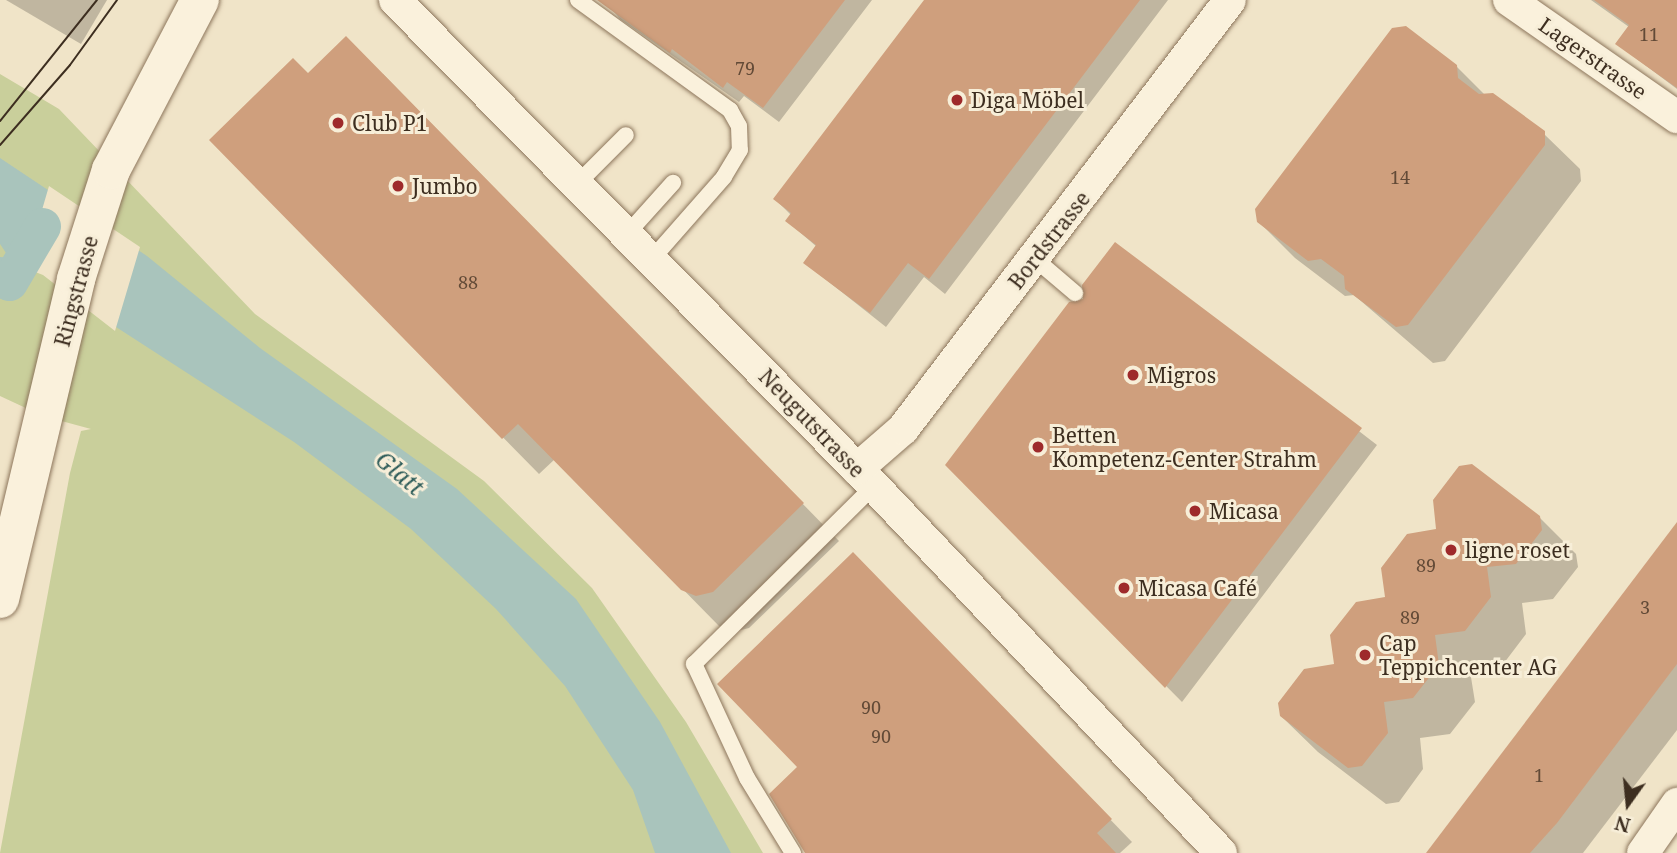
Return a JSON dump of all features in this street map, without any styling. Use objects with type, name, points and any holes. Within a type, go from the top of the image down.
[{"type":"main road","name":"Ringstrasse","points":[[0,599],[76,279],[111,170],[200,0]]},
{"type":"street","name":"Neugutstrasse","points":[[395,0],[865,478],[1137,760],[1216,851]]},
{"type":"street","name":"Bordstrasse","points":[[865,478],[1230,0]]},
{"type":"street","name":"Lagerstrasse","points":[[1510,0],[1677,117]]},
{"type":"street","points":[[1643,850],[1677,804]]},
{"type":"lane","points":[[578,0],[730,110],[739,127],[740,149],[724,177],[652,259]]},
{"type":"lane","points":[[577,184],[626,135]]},
{"type":"lane","points":[[627,234],[673,183]]},
{"type":"lane","points":[[1034,258],[1075,293]]},
{"type":"lane","points":[[793,853],[747,778],[694,664],[865,478]]},
{"type":"green space","points":[[0,74],[59,109],[255,314],[484,481],[592,588],[686,722],[763,853],[0,853],[70,473],[81,431],[91,429],[43,416],[0,396]]},
{"type":"water","name":"Glatt","points":[[0,158],[147,256],[260,348],[457,489],[576,599],[660,722],[731,853],[655,853],[633,790],[565,686],[496,609],[411,529],[294,442],[116,327],[45,272],[10,259],[0,244]]},
{"type":"pier","points":[[49,186],[140,247],[115,331],[43,275],[25,268]]},
{"type":"building","points":[[597,0],[845,0],[763,108],[727,82],[723,88],[672,49],[670,53]]},
{"type":"building","name":"Diga Möbel","points":[[924,0],[1140,0],[929,279],[908,263],[870,313],[803,263],[816,245],[785,221],[791,213],[773,199]]},
{"type":"building","points":[[1594,0],[1677,0],[1677,88],[1615,44],[1629,25]]},
{"type":"building","points":[[1406,26],[1457,65],[1458,78],[1479,94],[1493,93],[1545,131],[1545,145],[1408,325],[1396,327],[1345,289],[1344,276],[1321,259],[1308,261],[1257,222],[1255,209],[1392,28]]},
{"type":"building","points":[[346,36],[804,503],[713,592],[696,596],[681,590],[518,424],[502,439],[209,140],[293,58],[308,73]]},
{"type":"building","points":[[1115,242],[1362,428],[1165,688],[945,465],[1069,302],[1083,299],[1082,285]]},
{"type":"building","points":[[1472,464],[1540,516],[1542,530],[1516,564],[1487,567],[1491,597],[1465,631],[1435,635],[1439,665],[1413,698],[1384,702],[1388,733],[1362,766],[1348,768],[1280,716],[1278,703],[1304,669],[1334,664],[1330,635],[1356,602],[1385,597],[1381,568],[1407,534],[1436,529],[1433,500],[1459,466]]},
{"type":"building","points":[[1677,522],[1677,664],[1557,823],[1530,853],[1426,853]]},
{"type":"building","points":[[853,552],[1112,819],[1097,833],[1116,853],[805,853],[769,794],[797,767],[717,684]]},
{"type":"waterway","points":[[0,275],[9,282],[42,226]]},
{"type":"tram line","points":[[0,121],[97,0]]},
{"type":"tram line","points":[[0,145],[70,65],[117,0]]},
{"type":"place","name":"Diga Möbel","points":[[957,100]]},
{"type":"place","name":"Club P1","points":[[338,123]]},
{"type":"place","name":"Jumbo","points":[[398,186]]},
{"type":"place","name":"Migros","points":[[1133,375]]},
{"type":"place","name":"Betten Kompetenz-Center Strahm","points":[[1038,447]]},
{"type":"place","name":"Micasa","points":[[1195,511]]},
{"type":"place","name":"ligne roset","points":[[1451,550]]},
{"type":"place","name":"Micasa Café","points":[[1124,588]]},
{"type":"place","name":"Cap Teppichcenter AG","points":[[1365,655]]}]
